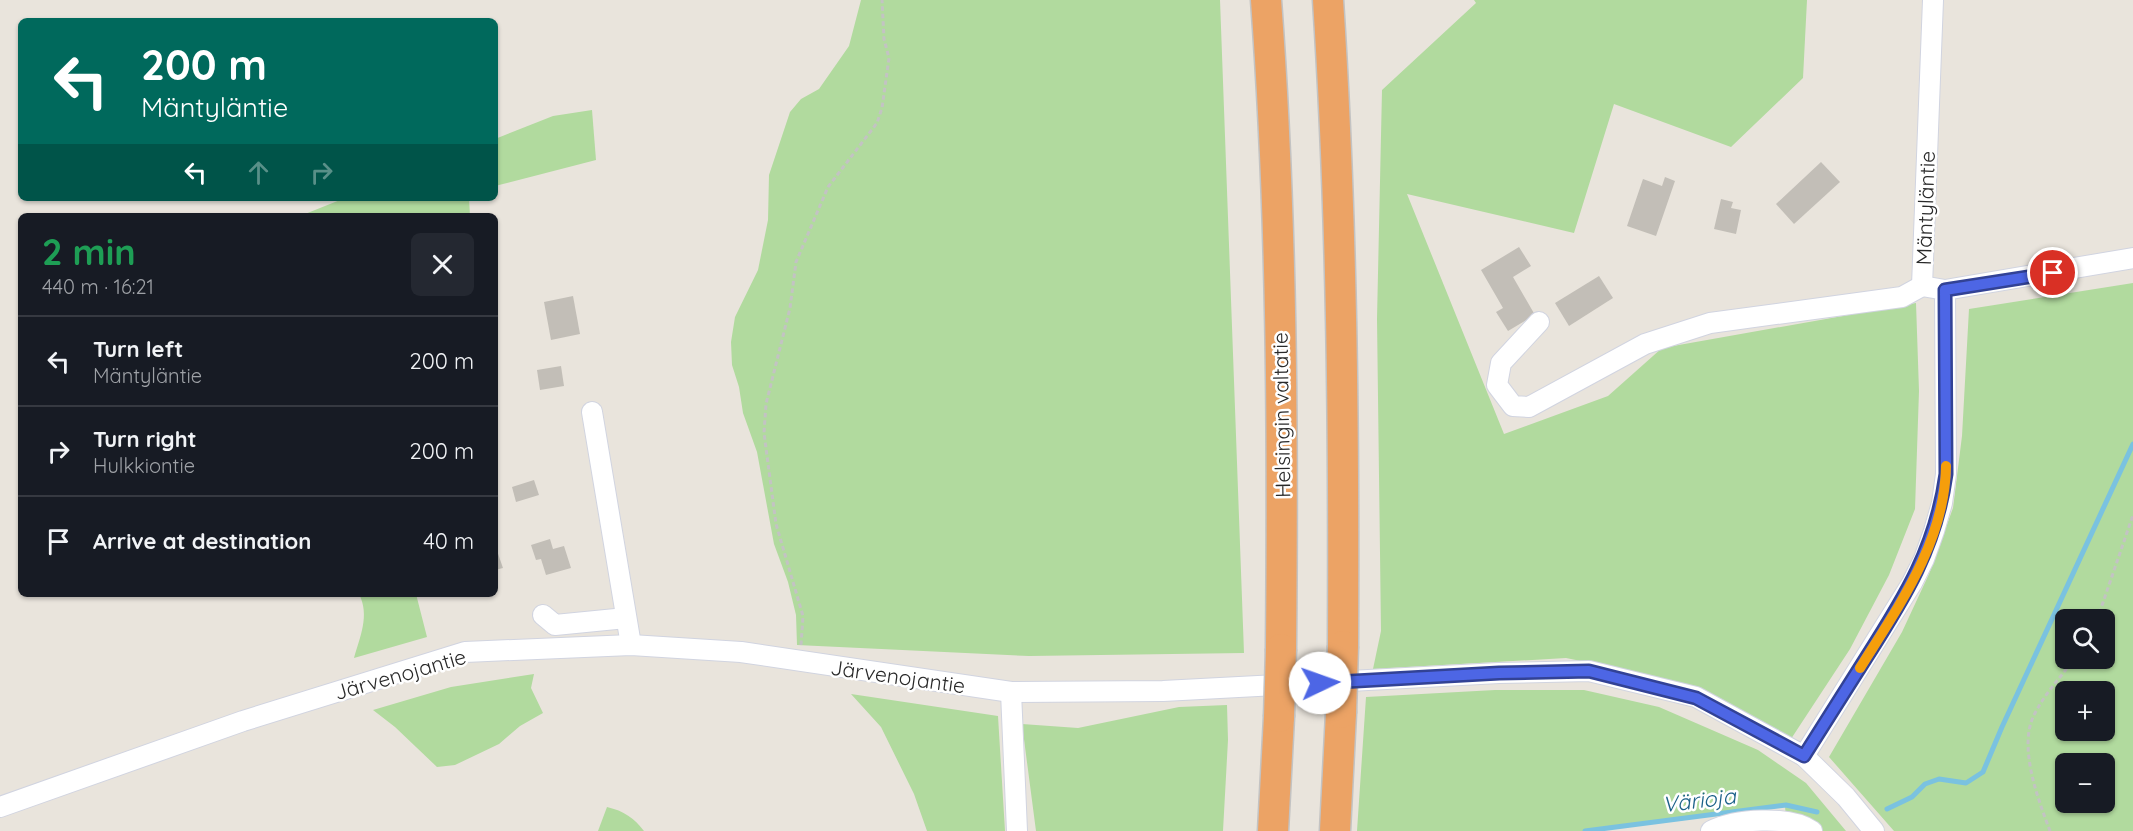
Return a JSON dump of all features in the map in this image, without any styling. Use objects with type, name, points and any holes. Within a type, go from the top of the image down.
[{"type":"highway","name":"Helsingin valtatie","points":[[1266,0],[1273,88],[1279,243],[1283,447],[1281,649],[1273,831]]},
{"type":"highway","points":[[1328,0],[1339,242],[1344,445],[1343,646],[1335,831]]},
{"type":"street","name":"Mäntyläntie","points":[[1804,756],[1897,609],[1924,559],[1942,503],[1946,474],[1945,290],[1922,286],[1933,0]]},
{"type":"street","points":[[1945,290],[2133,258]]},
{"type":"street","points":[[1539,322],[1501,363],[1497,385],[1513,406],[1528,407],[1645,344],[1710,323],[1902,297],[1922,286]]},
{"type":"street","points":[[592,412],[631,645]]},
{"type":"street","points":[[543,615],[555,625],[626,618]]},
{"type":"street","name":"Järvenojantie","points":[[0,807],[243,722],[465,652],[631,645],[741,652],[1011,692],[1163,691],[1499,673],[1589,671],[1696,698],[1804,756],[1846,797],[1874,831]]},
{"type":"street","points":[[1011,692],[1017,831]]},
{"type":"street","points":[[1711,831],[1718,827],[1762,820],[1786,821],[1805,826],[1812,831]]},
{"type":"path","points":[[800,662],[803,616],[776,524],[764,433],[765,404],[790,308],[796,262],[828,187],[877,123],[882,108],[889,58],[884,39],[882,0]]},
{"type":"path","points":[[2101,609],[2133,515]]},
{"type":"path","points":[[2050,831],[2038,798],[2031,766],[2029,740],[2033,717],[2049,690],[2066,669]]},
{"type":"green space","points":[[861,0],[1220,0],[1244,653],[1029,656],[797,645],[796,615],[788,582],[774,544],[757,452],[743,413],[739,387],[732,365],[731,342],[735,317],[758,270],[768,220],[769,175],[790,112],[801,99],[819,89],[849,46]]},
{"type":"green space","points":[[1474,0],[1807,0],[1803,78],[1731,147],[1614,104],[1574,233],[1407,194],[1504,434],[1608,396],[1662,348],[1916,303],[1919,391],[1915,509],[1889,575],[1850,649],[1789,742],[1722,700],[1650,675],[1566,658],[1373,669],[1381,631],[1377,319],[1382,90],[1476,3]]},
{"type":"green space","points":[[592,110],[596,160],[498,185],[498,138],[553,116]]},
{"type":"green space","points":[[338,201],[469,201],[470,213],[308,213]]},
{"type":"green space","points":[[2133,283],[2133,831],[1894,831],[1829,757],[1902,632],[1929,574],[1953,508],[1962,436],[1969,309]]},
{"type":"green space","points":[[360,597],[417,597],[427,637],[354,658],[364,618]]},
{"type":"green space","points":[[534,674],[531,688],[543,713],[520,726],[499,744],[455,765],[437,767],[395,727],[373,710],[451,687]]},
{"type":"green space","points":[[1495,690],[1584,690],[1659,707],[1758,750],[1806,783],[1846,831],[1782,831],[1786,821],[1785,805],[1585,831],[1357,831],[1366,697]]},
{"type":"green space","points":[[851,694],[998,716],[1005,831],[927,831],[914,794],[881,727]]},
{"type":"green space","points":[[1227,705],[1228,740],[1223,831],[1036,831],[1022,724],[1078,728],[1179,707]]},
{"type":"green space","points":[[607,807],[628,816],[644,831],[598,831]]},
{"type":"building","points":[[1821,162],[1840,182],[1794,224],[1776,204]]},
{"type":"building","points":[[1665,177],[1675,181],[1656,236],[1627,226],[1643,179],[1662,186]]},
{"type":"building","points":[[1721,199],[1733,202],[1731,208],[1741,210],[1736,234],[1714,229]]},
{"type":"building","points":[[1519,247],[1531,266],[1513,277],[1535,315],[1508,331],[1496,312],[1503,308],[1481,270]]},
{"type":"building","points":[[1599,276],[1613,298],[1569,326],[1555,303]]},
{"type":"building","points":[[573,296],[580,334],[551,340],[544,302]]},
{"type":"building","points":[[561,366],[564,386],[540,390],[537,370]]},
{"type":"building","points":[[534,480],[539,495],[516,502],[512,487]]},
{"type":"building","points":[[550,539],[553,549],[564,546],[571,568],[546,575],[541,559],[536,560],[531,545]]},
{"type":"building","points":[[498,554],[503,568],[498,569]]},
{"type":"waterway","points":[[1887,809],[1912,797],[1925,784],[1939,779],[1966,783],[1983,772],[2133,444]]},
{"type":"waterway","name":"Värioja","points":[[1585,831],[1786,805],[1817,812]]},
{"type":"slow traffic","points":[[1860,668],[1897,609],[1924,559],[1942,503],[1946,466]]},
{"type":"route","points":[[1320,683],[1499,673],[1589,671],[1696,698],[1804,756],[1897,609],[1924,559],[1934,531],[1942,503],[1946,474],[1945,290],[2053,273]]}]
